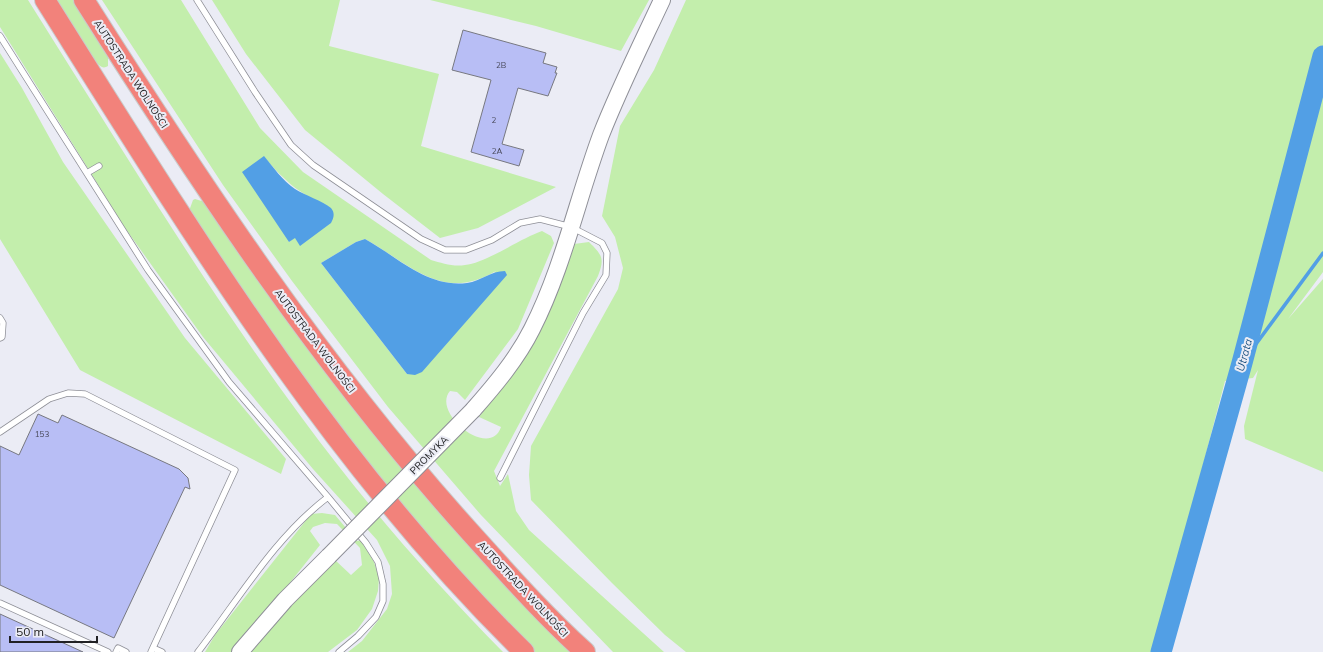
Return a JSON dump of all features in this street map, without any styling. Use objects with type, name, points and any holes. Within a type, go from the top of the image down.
[{"type":"highway","points":[[45,0],[218,272],[314,410],[398,515],[472,599],[524,652]]},
{"type":"highway","name":"AUTOSTRADA WOLNOŚCI","points":[[84,0],[200,180],[288,304],[385,433],[452,512],[507,572],[585,652]]},
{"type":"street","name":"PROMYKA","points":[[240,652],[285,600],[473,410],[494,386],[531,330],[556,274],[601,136],[662,0]]},
{"type":"lane","points":[[197,0],[274,121],[301,155],[421,239],[445,250],[466,250],[492,240],[527,221],[546,220],[571,227],[595,238],[602,243],[607,253],[606,275],[583,314],[500,478]]},
{"type":"lane","points":[[0,36],[148,270],[229,382],[328,497],[366,543],[378,562],[384,584],[383,601],[376,617],[358,636],[339,652]]},
{"type":"lane","points":[[87,174],[99,166]]},
{"type":"lane","points":[[0,318],[3,323],[2,337],[0,338]]},
{"type":"lane","points":[[0,432],[50,398],[68,393],[85,394],[235,470],[152,650],[162,652]]},
{"type":"lane","points":[[198,652],[234,600],[265,562],[300,522],[328,497]]},
{"type":"lane","points":[[0,603],[108,652]]},
{"type":"lane","points":[[116,652],[118,648],[126,652]]},
{"type":"green space","points":[[0,0],[28,0],[195,264],[265,367],[302,418],[373,509],[449,596],[503,652],[348,652],[362,641],[387,609],[392,594],[390,566],[377,540],[313,469],[203,337],[125,228],[0,27]]},
{"type":"green space","points":[[54,0],[75,0],[108,56],[108,66],[101,67],[87,53]]},
{"type":"green space","points":[[102,0],[181,0],[260,128],[303,172],[431,260],[452,265],[465,265],[483,260],[523,239],[542,231],[551,236],[554,243],[518,329],[465,400],[457,392],[450,391],[446,400],[448,411],[455,421],[464,430],[475,436],[486,438],[495,436],[501,427],[479,417],[527,352],[574,244],[589,242],[593,246],[601,257],[602,261],[598,276],[494,471],[500,486],[508,474],[516,511],[529,530],[664,652],[613,652],[481,515],[388,407],[292,281],[223,185]],"holes":[[[264,157],[293,186],[309,197],[329,207],[289,242]],[[365,239],[412,269],[443,282],[459,283],[477,280],[496,271],[407,374],[321,263],[356,242]]]},
{"type":"green space","points":[[212,0],[340,0],[329,46],[439,74],[421,146],[556,187],[478,228],[440,238],[383,194],[305,130],[246,54]]},
{"type":"green space","points":[[430,0],[649,0],[621,51],[536,26]]},
{"type":"green space","points":[[686,0],[1323,0],[1323,272],[1288,319],[1323,279],[1323,472],[1245,439],[1244,426],[1258,370],[1253,378],[1225,381],[1154,652],[686,652],[665,635],[531,500],[529,475],[531,446],[618,289],[623,268],[615,237],[602,216],[620,126],[654,70]]},
{"type":"green space","points":[[0,53],[22,88],[63,162],[185,338],[286,459],[281,474],[80,370],[0,239]]},
{"type":"green space","points":[[195,199],[205,202],[575,652],[533,652],[489,607],[344,438],[189,211],[193,200]]},
{"type":"green space","points":[[322,513],[335,515],[357,541],[361,540],[374,562],[379,578],[378,591],[372,609],[357,630],[328,652],[247,652],[335,560],[351,575],[362,565],[360,548],[337,524],[325,523],[313,527],[310,531],[320,545],[235,652],[205,652],[215,635],[311,514]]},
{"type":"water","points":[[264,156],[286,182],[299,191],[328,205],[334,213],[331,223],[300,246],[295,238],[289,242],[242,172]]},
{"type":"water","points":[[365,239],[413,270],[439,281],[467,283],[500,271],[505,271],[507,275],[422,372],[415,375],[407,374],[321,263],[356,242]]},
{"type":"building","points":[[463,30],[546,53],[543,63],[557,67],[555,73],[557,73],[548,96],[518,88],[502,144],[524,150],[519,166],[471,152],[491,80],[452,70]]},
{"type":"building","points":[[38,414],[58,423],[62,415],[179,469],[188,478],[190,489],[185,487],[114,638],[0,585],[0,446],[19,455]]},
{"type":"building","points":[[0,614],[83,652],[0,652]]},
{"type":"waterway","name":"Utrata","points":[[1161,652],[1242,363],[1323,56]]},
{"type":"waterway","points":[[1242,363],[1323,253]]}]
